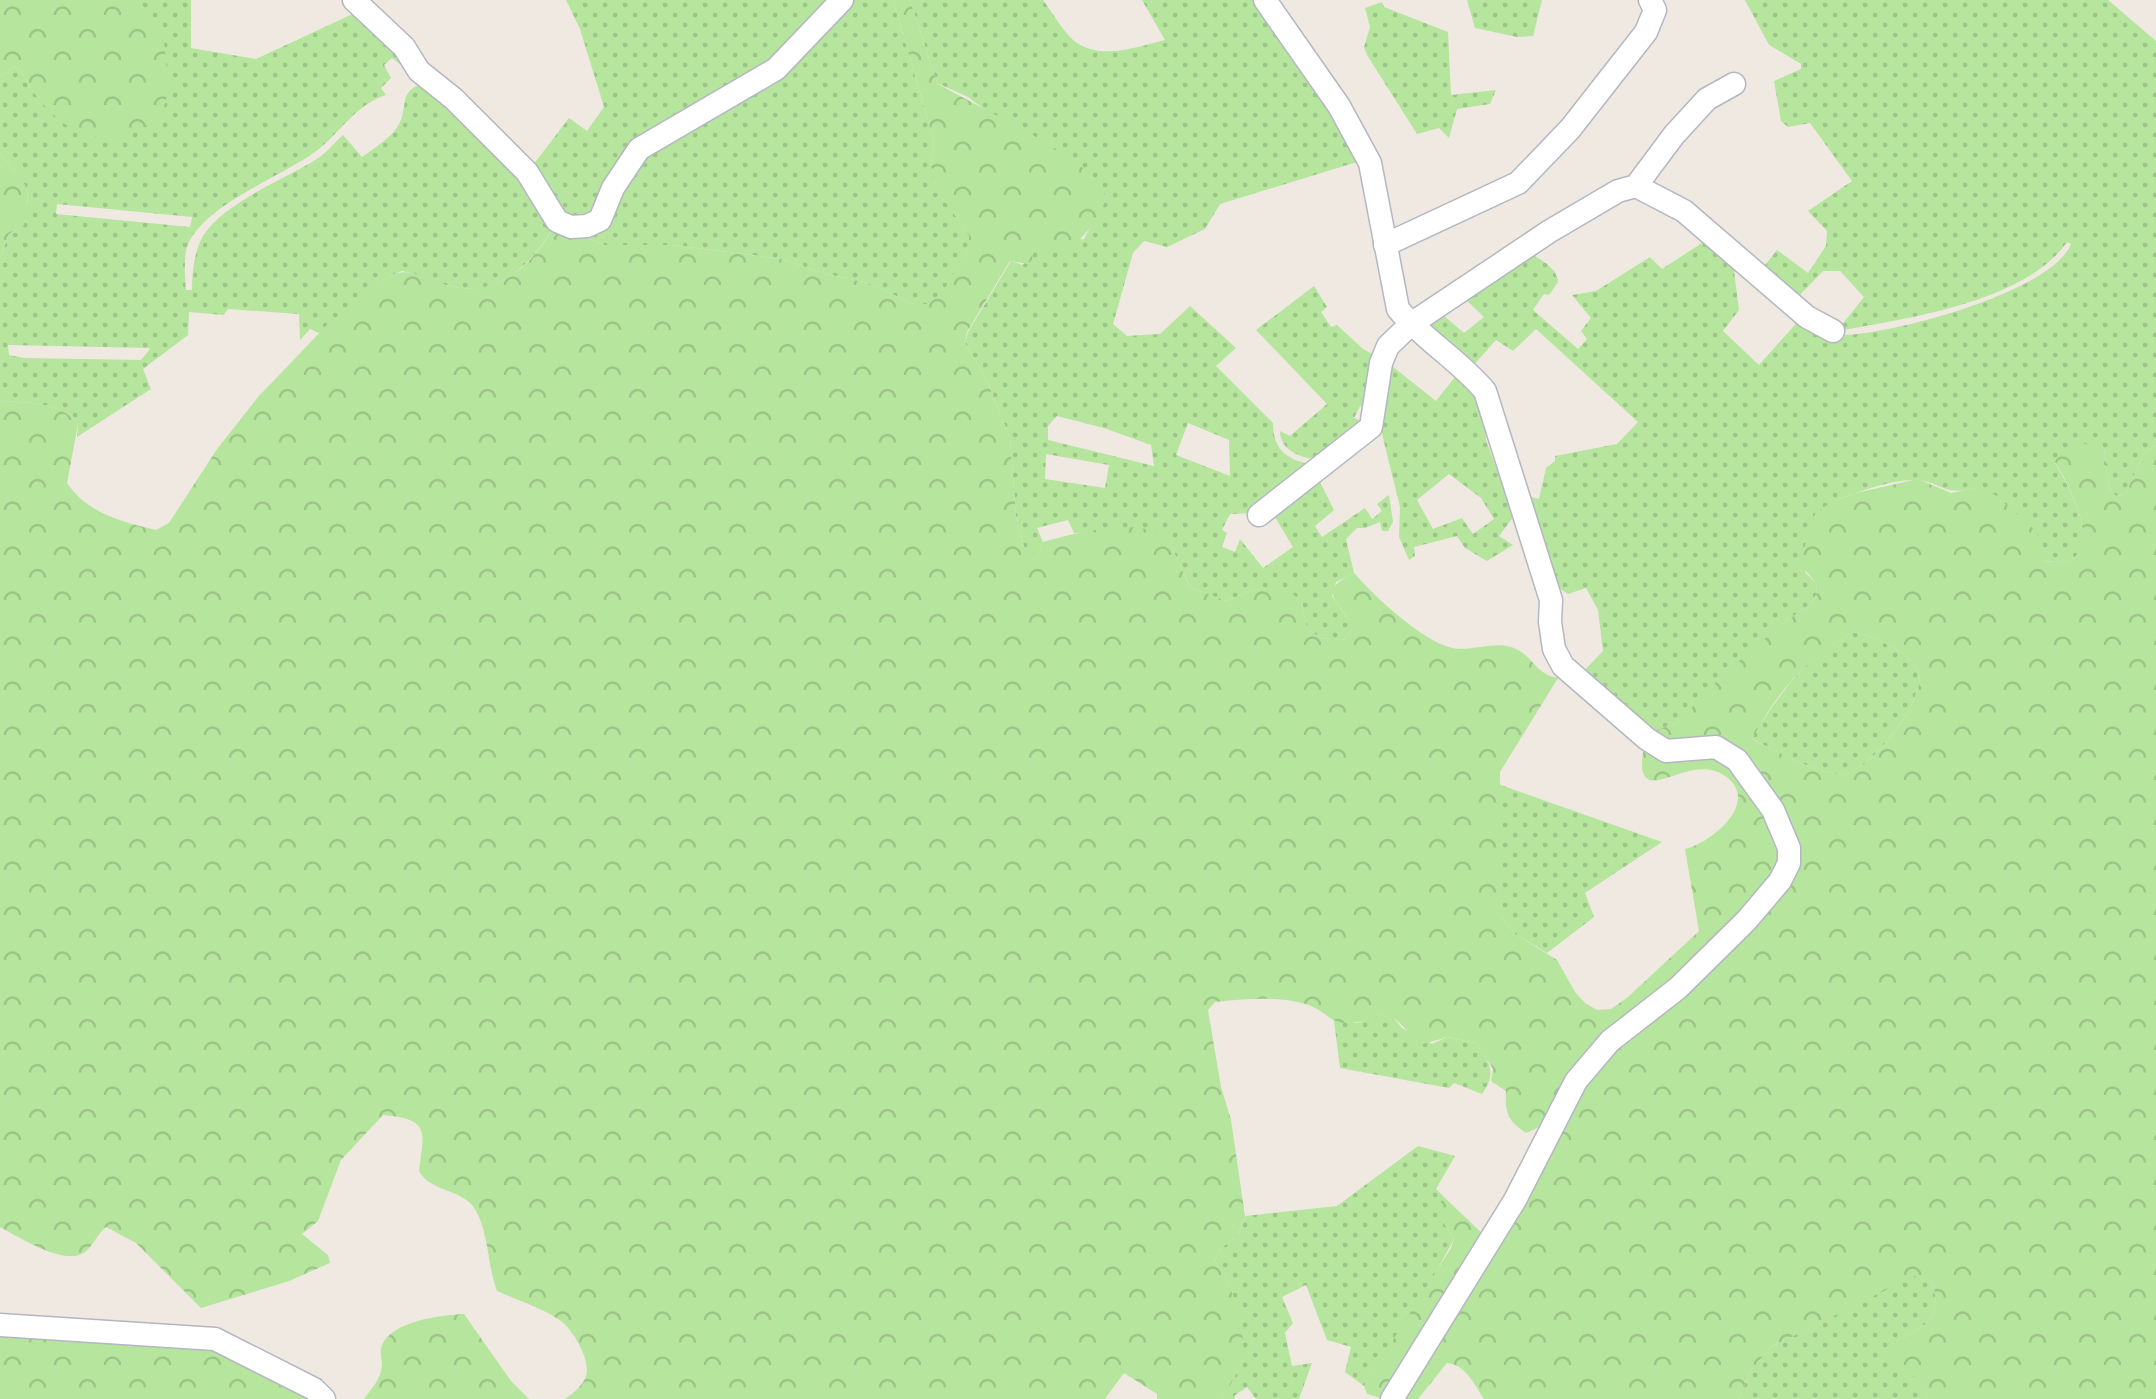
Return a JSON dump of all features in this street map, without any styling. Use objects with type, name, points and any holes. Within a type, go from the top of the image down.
[{"type":"street","points":[[354,0],[404,47],[419,71],[454,99],[527,172],[552,216],[571,227],[600,220],[639,148],[776,70],[842,0]]},
{"type":"street","points":[[1265,0],[1339,106],[1370,163],[1398,309],[1465,367],[1485,391],[1551,600],[1554,649],[1573,675],[1666,751],[1716,747],[1738,760],[1773,810],[1789,848],[1789,863],[1780,881],[1746,921],[1678,988],[1610,1041],[1576,1081],[1515,1200],[1392,1399]]},
{"type":"street","points":[[1385,244],[1518,183],[1570,129],[1646,32],[1655,10],[1650,0]]},
{"type":"street","points":[[1259,515],[1371,428],[1381,363],[1388,346],[1411,324],[1550,232],[1618,191],[1636,186],[1707,98],[1734,84]]},
{"type":"street","points":[[1636,186],[1684,211],[1808,316],[1833,331]]},
{"type":"street","points":[[0,1325],[214,1339],[314,1389],[324,1399]]},
{"type":"green space","points":[[0,0],[139,0],[164,41],[168,88],[158,117],[123,136],[104,138],[87,135],[55,117],[20,70],[14,67],[0,76]]},
{"type":"green space","points":[[139,0],[191,0],[191,48],[256,59],[359,11],[409,71],[392,58],[384,65],[391,78],[381,88],[386,95],[358,111],[320,148],[207,220],[193,235],[186,251],[186,290],[192,290],[197,249],[213,223],[257,192],[320,157],[343,135],[362,157],[396,129],[407,95],[421,85],[517,168],[555,225],[526,263],[501,281],[472,289],[402,271],[319,333],[310,329],[300,340],[299,314],[228,309],[224,315],[189,312],[188,335],[143,369],[151,389],[77,437],[78,424],[62,411],[0,401],[0,259],[9,234],[24,216],[28,197],[0,153],[0,76],[14,67],[20,70],[50,110],[93,137],[142,5]],"holes":[[[57,204],[192,217],[192,218],[190,227],[56,214]],[[8,345],[149,348],[150,349],[141,360],[24,358],[9,355]]]},
{"type":"green space","points":[[566,0],[837,0],[773,68],[633,148],[600,213],[571,224],[530,169],[569,118],[587,131],[604,107],[580,29]]},
{"type":"green space","points":[[848,0],[893,0],[934,141],[931,166],[937,188],[969,236],[969,250],[943,292],[928,304],[913,304],[868,283],[782,259],[673,245],[605,245],[587,238],[585,234],[633,161],[697,118]]},
{"type":"green space","points":[[893,0],[910,0],[937,83],[1058,150],[1098,182],[1105,196],[1097,219],[1066,252],[1034,245],[1028,264],[1010,261],[967,332],[965,343],[986,379],[1010,438],[1016,516],[1024,547],[1033,554],[1043,542],[1069,535],[1117,527],[1147,529],[1169,545],[1190,587],[1226,601],[1257,589],[1293,594],[1302,603],[1307,629],[1321,638],[1343,640],[1352,630],[1333,593],[1341,580],[1354,573],[1399,616],[1440,644],[1459,649],[1507,646],[1558,678],[1500,772],[1501,916],[1515,934],[1557,960],[1575,992],[1597,1010],[1611,1009],[1628,997],[1699,931],[1685,849],[1718,831],[1738,800],[1729,779],[1706,769],[1648,779],[1642,768],[1645,743],[1724,756],[1742,775],[1785,854],[1778,873],[1542,1126],[1526,1133],[1508,1115],[1506,1091],[1491,1081],[1493,1069],[1476,1043],[1448,1037],[1423,1044],[1395,1019],[1383,1014],[1343,1023],[1291,1001],[1215,1002],[1208,1010],[1221,1087],[1231,1120],[1245,1216],[1238,1235],[1220,1249],[1215,1261],[1232,1293],[1243,1344],[1240,1367],[1221,1399],[1157,1399],[1157,1394],[1124,1373],[1105,1399],[565,1399],[586,1376],[586,1362],[576,1338],[554,1316],[497,1291],[478,1214],[466,1200],[424,1178],[419,1171],[421,1130],[417,1124],[399,1117],[383,1115],[341,1160],[318,1221],[302,1234],[328,1255],[330,1263],[289,1281],[201,1308],[136,1243],[106,1227],[85,1252],[66,1256],[42,1249],[0,1227],[0,401],[42,405],[71,416],[78,424],[67,483],[95,509],[156,530],[169,523],[217,449],[259,396],[326,326],[392,275],[420,275],[457,287],[492,285],[521,268],[555,225],[605,245],[673,245],[782,259],[868,283],[913,304],[928,304],[943,291],[969,250],[969,236],[937,189],[931,166],[934,141]]},
{"type":"green space","points":[[910,0],[1043,0],[1072,39],[1093,50],[1105,51],[1165,40],[1142,0],[1254,0],[1357,162],[1220,204],[1205,229],[1167,247],[1144,241],[1133,253],[1113,324],[1127,336],[1160,334],[1190,306],[1236,348],[1216,366],[1273,423],[1279,448],[1297,461],[1316,465],[1253,513],[1230,514],[1222,530],[1227,533],[1222,547],[1235,552],[1240,539],[1263,568],[1293,547],[1273,514],[1316,474],[1334,510],[1315,526],[1322,537],[1365,508],[1372,519],[1382,511],[1377,504],[1389,495],[1393,522],[1388,531],[1382,531],[1380,522],[1357,528],[1346,539],[1354,573],[1336,582],[1332,596],[1352,630],[1343,640],[1321,638],[1307,629],[1302,603],[1257,589],[1226,601],[1190,587],[1173,550],[1124,528],[1074,533],[1068,520],[1037,528],[1043,542],[1033,555],[1024,547],[1016,516],[1010,438],[986,379],[965,343],[1011,261],[1023,265],[1034,245],[1084,239],[1105,200],[968,97],[937,83]],"holes":[[[1057,416],[1151,445],[1154,466],[1048,440],[1048,426]],[[1188,423],[1229,440],[1230,476],[1176,455]],[[1046,454],[1109,465],[1105,488],[1045,479]]]},
{"type":"green space","points":[[1467,0],[1542,0],[1533,36],[1517,37],[1475,28]]},
{"type":"green space","points":[[1745,0],[2108,0],[2156,41],[2156,445],[2144,453],[2125,495],[2116,496],[2109,488],[2104,449],[2055,463],[2078,509],[2082,526],[2083,542],[2078,554],[2066,561],[2045,561],[1975,488],[1955,491],[1923,481],[1904,481],[1836,500],[1805,572],[1816,583],[1817,593],[1811,604],[1783,623],[1677,723],[1648,733],[1578,677],[1603,651],[1598,610],[1586,588],[1568,594],[1549,581],[1522,495],[1539,499],[1546,468],[1555,456],[1617,444],[1638,422],[1536,329],[1513,351],[1496,340],[1472,367],[1424,326],[1437,310],[1464,333],[1484,317],[1461,295],[1526,252],[1551,267],[1558,282],[1533,310],[1578,349],[1587,339],[1581,331],[1591,318],[1572,295],[1596,291],[1650,257],[1662,269],[1705,241],[1733,263],[1739,310],[1723,331],[1759,365],[1801,318],[1827,332],[1844,335],[1932,318],[2004,294],[2058,262],[2071,244],[2067,242],[2048,262],[1996,293],[1900,319],[1843,330],[1841,326],[1864,297],[1840,271],[1823,271],[1795,300],[1762,269],[1777,250],[1808,273],[1826,246],[1827,231],[1808,211],[1852,181],[1810,123],[1788,127],[1781,121],[1774,81],[1801,69],[1801,64],[1769,45]]},
{"type":"green space","points":[[1382,2],[1384,7],[1448,32],[1451,95],[1496,90],[1490,104],[1457,109],[1449,138],[1439,128],[1417,134],[1367,55],[1364,47],[1370,27],[1365,8]]},
{"type":"green space","points":[[0,153],[24,184],[28,200],[24,225],[9,234],[0,259]]},
{"type":"green space","points":[[1314,286],[1327,307],[1321,312],[1331,327],[1337,325],[1376,356],[1372,410],[1360,406],[1354,418],[1367,423],[1317,459],[1292,452],[1283,443],[1280,431],[1290,436],[1327,404],[1256,330]]},
{"type":"green space","points":[[1384,364],[1436,401],[1459,372],[1476,391],[1484,412],[1486,440],[1514,516],[1499,536],[1513,545],[1487,561],[1465,548],[1457,536],[1414,547],[1415,556],[1409,560],[1399,537],[1400,507],[1381,430]],"holes":[[[1449,474],[1481,498],[1494,519],[1473,534],[1462,518],[1433,529],[1417,500]]]},
{"type":"green space","points":[[2082,443],[2104,449],[2109,488],[2116,496],[2125,495],[2144,453],[2156,445],[2156,1399],[1927,1399],[1913,1375],[1887,1352],[1890,1345],[1926,1323],[1935,1308],[1933,1284],[1914,1276],[1771,1347],[1750,1371],[1739,1399],[1484,1399],[1464,1371],[1447,1363],[1418,1399],[1398,1399],[1582,1085],[1615,1046],[1782,895],[1775,794],[1754,764],[1737,751],[1665,741],[1648,733],[1677,723],[1723,675],[1811,604],[1817,593],[1816,583],[1801,565],[1809,527],[1816,512],[1836,500],[1918,479],[1951,493],[1975,488],[1995,495],[2036,531],[2044,561],[2065,561],[2078,554],[2083,542],[2082,526],[2055,462],[2060,450]],"holes":[[[1853,632],[1907,657],[1918,671],[1919,682],[1907,713],[1870,759],[1846,774],[1836,774],[1798,762],[1752,739],[1783,691],[1807,665]]]},
{"type":"green space","points":[[1853,632],[1899,651],[1918,671],[1915,697],[1883,746],[1857,769],[1836,774],[1798,762],[1751,738],[1806,666]]},
{"type":"green space","points":[[1498,784],[1662,842],[1585,893],[1594,917],[1547,953],[1515,934],[1501,916]]},
{"type":"green space","points":[[1391,1015],[1402,1028],[1432,1044],[1447,1037],[1476,1043],[1490,1068],[1482,1094],[1454,1083],[1449,1088],[1340,1068],[1334,1021],[1357,1023]]},
{"type":"green space","points":[[1418,1146],[1455,1156],[1436,1189],[1444,1197],[1439,1206],[1442,1220],[1454,1239],[1364,1386],[1345,1372],[1351,1347],[1327,1340],[1306,1285],[1282,1297],[1293,1323],[1285,1333],[1292,1366],[1312,1363],[1299,1399],[1256,1399],[1247,1387],[1235,1399],[1221,1399],[1235,1367],[1238,1330],[1231,1293],[1215,1261],[1220,1249],[1238,1235],[1245,1216],[1337,1206]]},
{"type":"green space","points":[[1444,1197],[1487,1238],[1384,1399],[1367,1394],[1364,1386],[1451,1248],[1454,1239],[1438,1206]]},
{"type":"green space","points":[[1914,1275],[1933,1284],[1935,1308],[1919,1329],[1890,1345],[1916,1377],[1927,1399],[1739,1399],[1750,1371],[1771,1347]]},
{"type":"green space","points":[[464,1314],[511,1381],[529,1399],[364,1399],[380,1375],[381,1349],[393,1332],[417,1321]]},
{"type":"green space","points":[[0,1332],[216,1348],[315,1399],[0,1399]]}]
